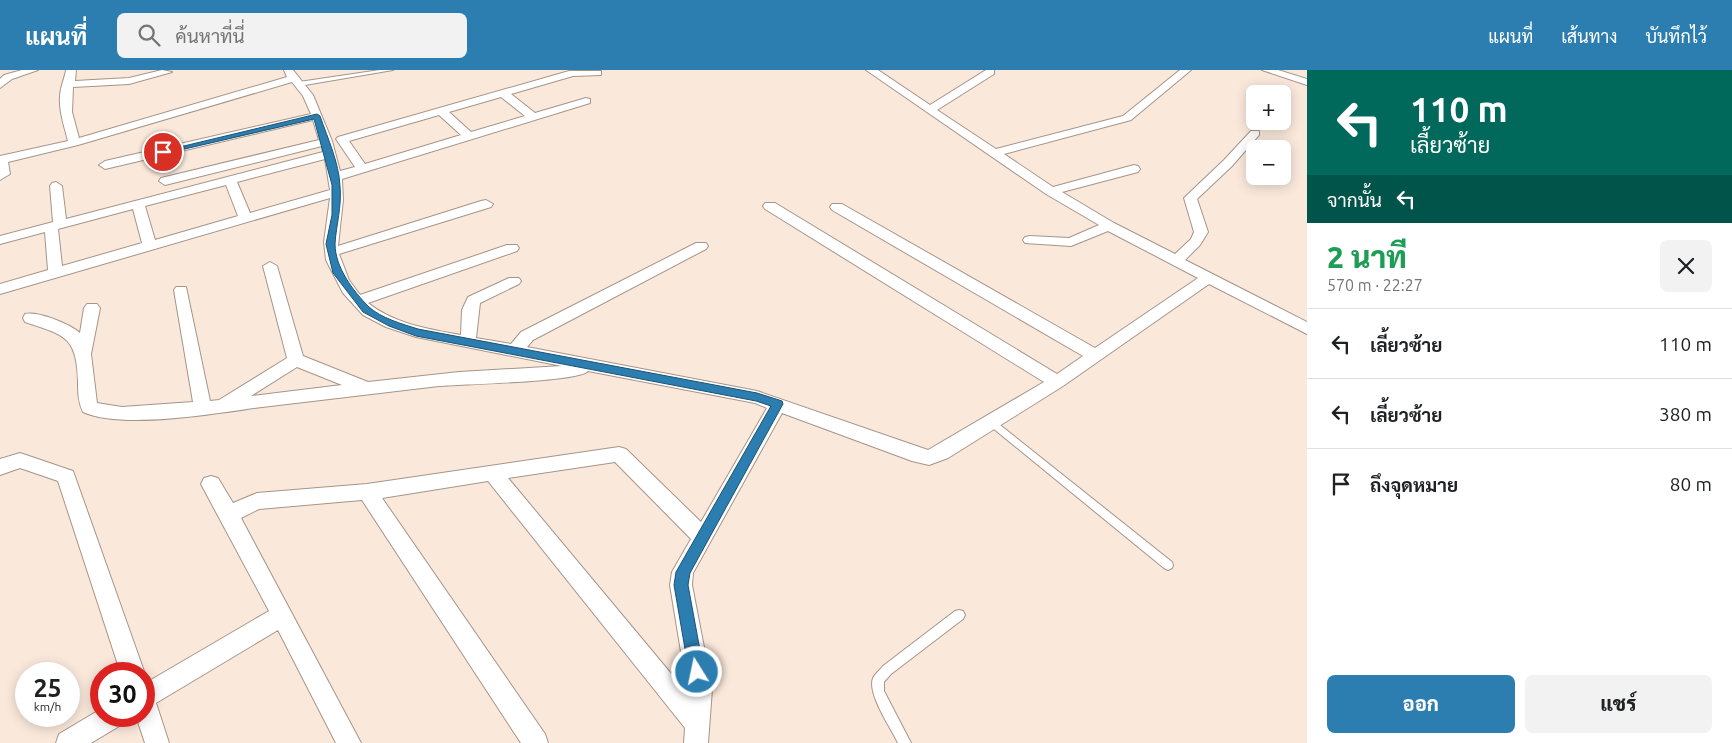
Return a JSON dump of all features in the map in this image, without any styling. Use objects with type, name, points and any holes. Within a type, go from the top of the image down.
[{"type":"street","points":[[0,85],[8,78],[33,70]]},
{"type":"street","points":[[72,70],[69,84],[66,88],[66,112],[74,143]]},
{"type":"street","points":[[871,70],[1051,191],[1109,226],[1307,329]]},
{"type":"street","points":[[994,153],[1127,118],[1186,70]]},
{"type":"street","points":[[1267,70],[1307,82]]},
{"type":"street","points":[[69,84],[129,81],[167,72]]},
{"type":"street","points":[[931,109],[990,72]]},
{"type":"street","points":[[362,169],[342,139],[573,73],[597,73]]},
{"type":"street","points":[[0,176],[4,174],[0,160],[74,143],[294,77],[308,95],[317,116],[335,177],[336,215],[331,244],[337,273],[366,310],[392,324],[416,332],[757,397],[912,454],[929,458],[992,423],[1057,382],[1210,277]]},
{"type":"street","points":[[503,93],[534,118]]},
{"type":"street","points":[[335,177],[586,101]]},
{"type":"street","points":[[441,110],[469,137]]},
{"type":"street","points":[[105,165],[317,116]]},
{"type":"street","points":[[1177,260],[1200,239],[1202,229],[1190,198],[1228,163],[1255,133]]},
{"type":"street","points":[[0,240],[230,180],[327,148]]},
{"type":"street","points":[[165,181],[327,148]]},
{"type":"street","points":[[1051,191],[1134,169]]},
{"type":"street","points":[[230,180],[245,218]]},
{"type":"street","points":[[56,186],[56,273]]},
{"type":"street","points":[[0,289],[336,192]]},
{"type":"street","points":[[138,204],[150,246]]},
{"type":"street","points":[[332,252],[486,204]]},
{"type":"street","points":[[770,206],[1057,382]]},
{"type":"street","points":[[837,207],[1096,356]]},
{"type":"street","points":[[1030,240],[1071,242],[1109,226]]},
{"type":"street","points":[[520,352],[519,344],[527,336],[701,246]]},
{"type":"street","points":[[358,301],[512,248]]},
{"type":"street","points":[[270,266],[296,360]]},
{"type":"street","points":[[468,342],[471,327],[469,313],[473,300],[514,281]]},
{"type":"street","points":[[180,290],[203,408]]},
{"type":"street","points":[[84,353],[92,308]]},
{"type":"street","points":[[31,318],[75,336],[84,348],[86,394],[90,407],[94,410],[122,414],[222,406],[459,378],[542,374],[597,367]]},
{"type":"street","points":[[296,360],[365,388]]},
{"type":"street","points":[[222,406],[296,360]]},
{"type":"street","points":[[698,735],[700,689],[681,585],[683,572],[778,404]]},
{"type":"street","points":[[229,514],[257,501],[367,492],[619,454],[702,537]]},
{"type":"street","points":[[0,467],[20,460],[66,476],[129,662]]},
{"type":"street","points":[[492,473],[698,735]]},
{"type":"street","points":[[211,484],[283,615],[349,743]]},
{"type":"street","points":[[367,492],[536,743]]},
{"type":"street","points":[[155,691],[283,615]]},
{"type":"street","points":[[68,743],[94,727]]},
{"type":"street","points":[[152,727],[157,743]]},
{"type":"lane","points":[[294,77],[390,70]]},
{"type":"lane","points":[[992,423],[1168,565]]},
{"type":"lane","points":[[904,743],[878,692],[878,680],[887,670],[959,615]]},
{"type":"route","points":[[163,152],[317,116],[330,156],[336,185],[336,215],[331,244],[337,273],[366,310],[392,324],[416,332],[757,397],[778,404],[683,572],[681,585],[697,672]]}]
